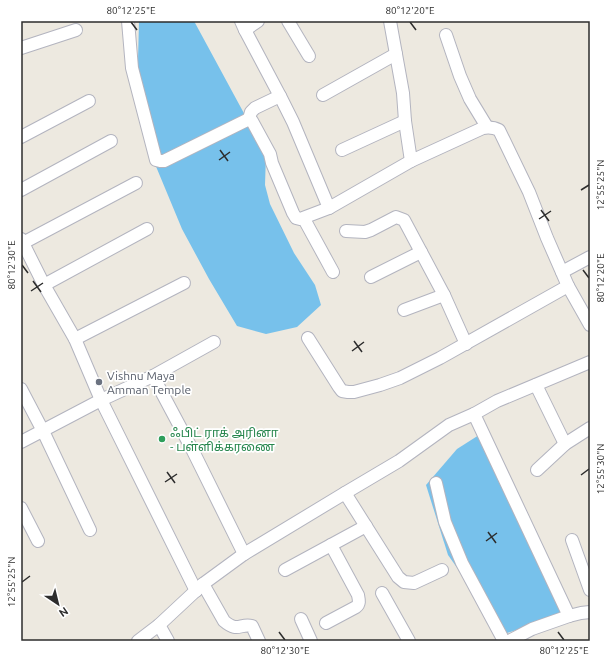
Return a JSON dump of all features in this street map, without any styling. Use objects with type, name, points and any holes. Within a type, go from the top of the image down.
[{"type":"street","points":[[128,21],[132,68],[156,160],[164,160],[249,119],[251,112],[255,108],[280,96]]},
{"type":"street","points":[[258,21],[243,25],[293,122],[329,208]]},
{"type":"street","points":[[288,21],[309,56]]},
{"type":"street","points":[[390,21],[403,93],[405,121],[411,161]]},
{"type":"street","points":[[21,48],[76,30]]},
{"type":"street","points":[[446,35],[460,76],[470,99],[493,129],[530,192],[547,238],[568,286],[590,325]]},
{"type":"street","points":[[323,95],[396,54]]},
{"type":"street","points":[[21,137],[89,101]]},
{"type":"street","points":[[249,119],[252,121],[270,154],[272,163],[292,213],[296,218],[300,219],[329,208],[411,161],[477,131],[493,129]]},
{"type":"street","points":[[342,150],[405,121]]},
{"type":"street","points":[[21,190],[111,141]]},
{"type":"street","points":[[136,183],[22,242],[44,285],[75,339],[101,400],[199,587],[224,621],[234,627],[248,625],[252,626],[259,641]]},
{"type":"street","points":[[346,231],[365,232],[396,217],[404,220],[444,295],[466,344]]},
{"type":"street","points":[[304,218],[333,272]]},
{"type":"street","points":[[44,285],[147,229]]},
{"type":"street","points":[[371,277],[421,252]]},
{"type":"street","points":[[562,272],[590,256]]},
{"type":"street","points":[[75,339],[184,283]]},
{"type":"street","points":[[308,338],[342,391],[354,392],[400,378],[466,344],[568,286]]},
{"type":"street","points":[[404,310],[444,295]]},
{"type":"street","points":[[21,442],[101,400],[152,376],[214,342]]},
{"type":"street","points":[[138,641],[159,625],[199,587],[244,554],[399,461],[449,425],[474,414],[497,401],[590,362]]},
{"type":"street","points":[[152,376],[193,451],[244,554]]},
{"type":"street","points":[[536,385],[565,444]]},
{"type":"street","points":[[21,389],[90,530]]},
{"type":"street","points":[[474,414],[569,616]]},
{"type":"street","points":[[537,470],[565,444],[590,428]]},
{"type":"street","points":[[436,483],[445,522],[462,563],[504,641]]},
{"type":"street","points":[[345,493],[398,577],[404,582],[414,583],[442,570]]},
{"type":"street","points":[[21,508],[38,541]]},
{"type":"street","points":[[285,570],[366,526]]},
{"type":"street","points":[[572,540],[590,590]]},
{"type":"street","points":[[326,623],[358,606],[359,602],[358,595],[331,545]]},
{"type":"street","points":[[382,593],[409,641]]},
{"type":"street","points":[[509,641],[532,628],[569,616],[590,612]]},
{"type":"street","points":[[301,620],[311,641]]},
{"type":"street","points":[[159,625],[168,641]]},
{"type":"water","points":[[139,21],[194,21],[266,154],[265,185],[270,204],[294,253],[315,285],[321,305],[297,327],[266,334],[237,326],[182,229],[150,152],[137,100]]},
{"type":"water","points":[[479,435],[490,446],[562,615],[504,634],[448,555],[426,485],[457,449]]},
{"type":"place","name":"Vishnu Maya Amman Temple","points":[[99,382]]},
{"type":"place","name":"ஃபிட் ராக் அரினா - பள்ளிக்கரணை","points":[[162,439]]}]
